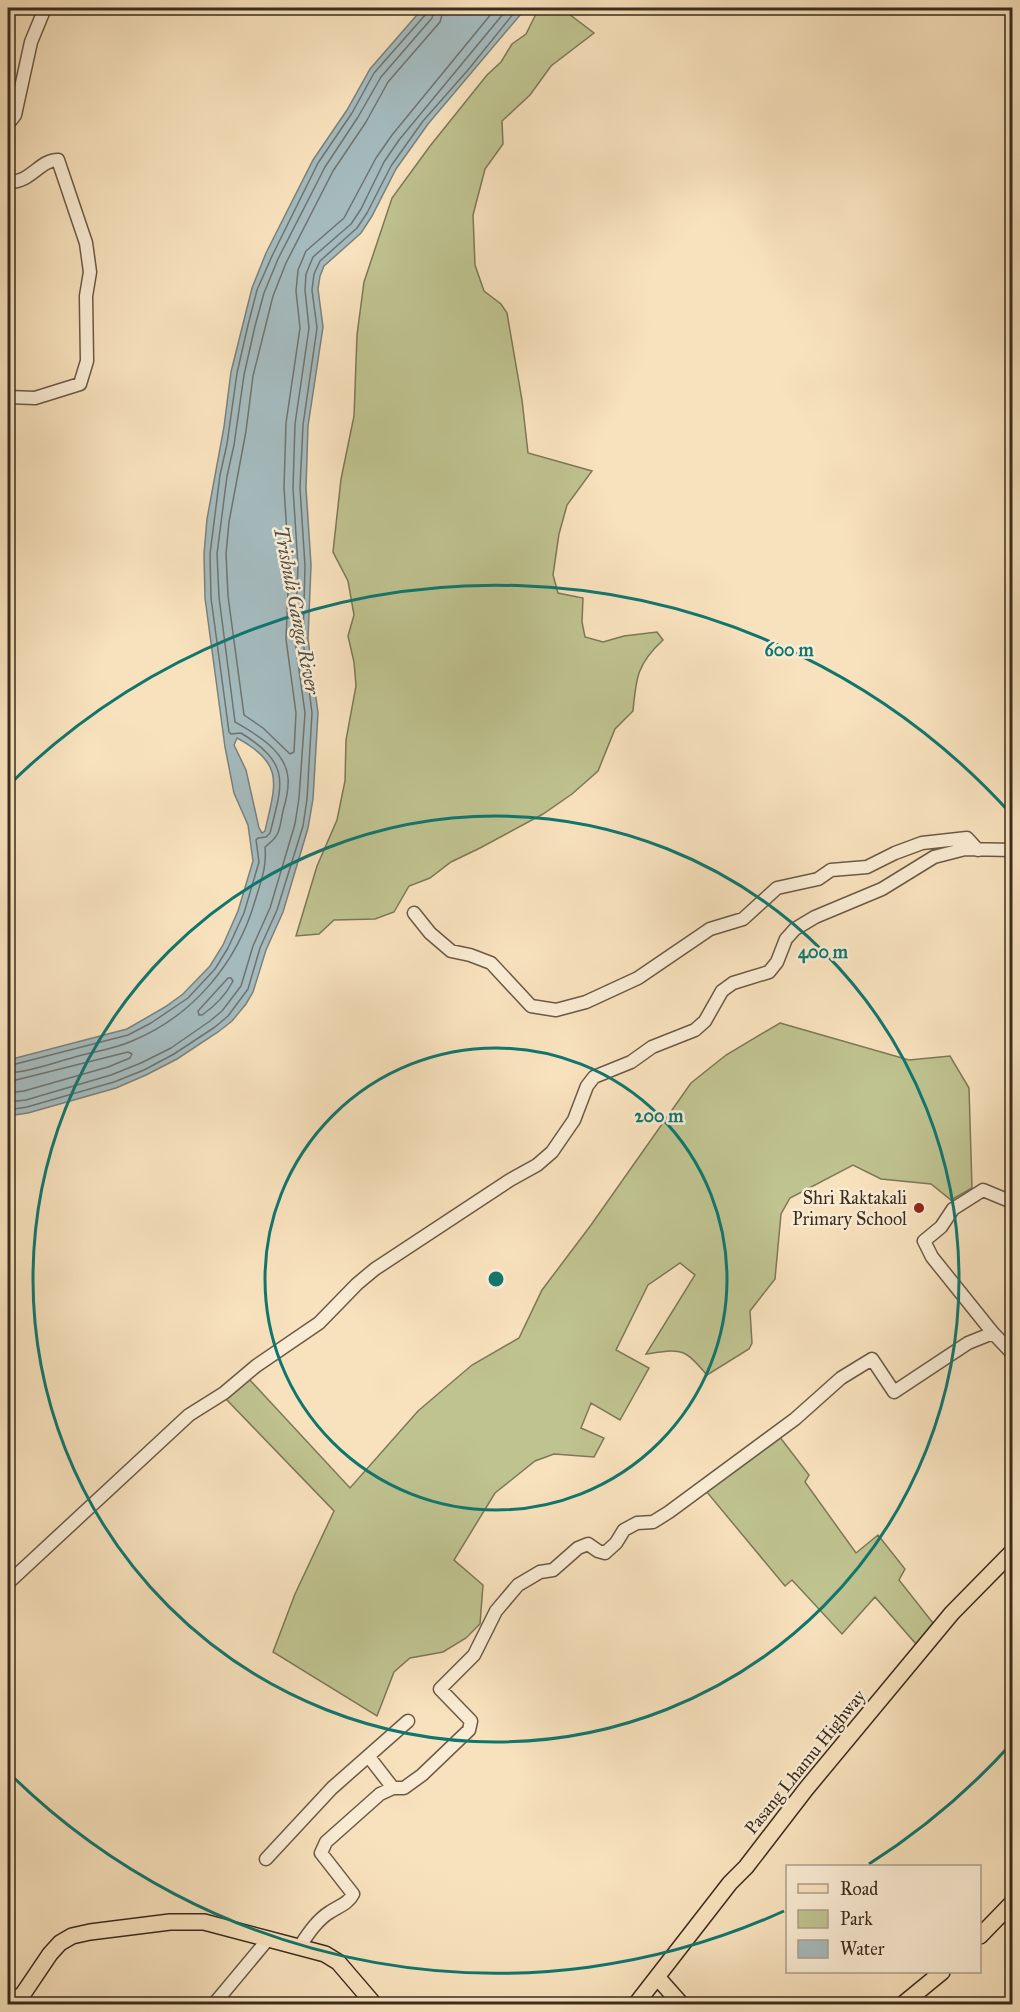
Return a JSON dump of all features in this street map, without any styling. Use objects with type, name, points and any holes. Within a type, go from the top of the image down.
[{"type":"main road","name":"Pasang Lhamu Highway","points":[[636,2004],[730,1883],[746,1867],[806,1789],[952,1613],[1012,1552]]},
{"type":"main road","points":[[981,1935],[1012,1904]]},
{"type":"main road","points":[[10,2004],[23,1995],[60,1943],[72,1936],[187,1921],[220,1926],[325,1954],[338,1962],[374,2004]]},
{"type":"main road","points":[[903,2004],[940,1973]]},
{"type":"main road","points":[[658,1978],[681,2004]]},
{"type":"street","points":[[8,124],[15,115],[31,42],[45,8]]},
{"type":"street","points":[[8,182],[23,180],[51,160],[58,160],[86,243],[90,272],[86,296],[87,361],[80,384],[35,398],[8,397]]},
{"type":"street","points":[[414,913],[430,933],[451,951],[491,963],[531,1006],[556,1010],[586,1002],[638,978],[710,929],[743,919],[777,888],[818,879],[831,870],[867,867],[922,843],[967,838],[978,850]]},
{"type":"street","points":[[8,1582],[189,1415],[224,1393],[256,1366],[319,1323],[375,1269],[510,1180],[537,1165],[552,1152],[574,1120],[587,1086],[594,1077],[631,1062],[652,1047],[694,1030],[705,1021],[722,991],[733,983],[770,972],[777,962],[786,939],[795,929],[815,917],[882,889],[934,857],[965,849],[1012,850]]},
{"type":"street","points":[[1012,1202],[983,1190],[953,1209],[941,1227],[924,1241],[932,1257],[1012,1353]]},
{"type":"street","points":[[300,1946],[309,1931],[328,1913],[349,1902],[353,1894],[321,1853],[326,1842],[380,1794],[393,1788],[404,1788],[422,1776],[469,1730],[471,1721],[440,1689],[474,1656],[496,1611],[518,1585],[540,1572],[553,1570],[578,1548],[588,1544],[605,1553],[616,1543],[624,1530],[637,1523],[654,1522],[795,1419],[841,1378],[864,1362],[872,1359],[894,1392],[968,1343],[993,1333]]},
{"type":"street","points":[[266,1859],[332,1788],[408,1721]]},
{"type":"street","points":[[369,1757],[393,1788]]},
{"type":"street","points":[[214,2004],[269,1938]]},
{"type":"green space","points":[[541,8],[561,8],[594,33],[551,66],[530,95],[502,121],[503,144],[485,169],[473,215],[475,265],[484,291],[501,304],[507,313],[522,400],[528,453],[592,471],[567,505],[559,534],[553,575],[558,593],[583,598],[582,622],[585,637],[603,642],[624,636],[657,632],[663,640],[639,672],[633,711],[615,729],[598,771],[572,794],[543,814],[451,862],[430,878],[409,886],[394,912],[375,919],[334,920],[319,934],[296,936],[317,866],[337,820],[345,781],[346,740],[356,686],[354,662],[348,636],[354,615],[348,581],[333,552],[341,479],[354,416],[357,335],[364,282],[392,198],[430,146],[487,75],[501,62],[512,44],[526,34]]},
{"type":"green space","points":[[780,1023],[909,1060],[950,1056],[969,1088],[972,1188],[951,1200],[931,1184],[881,1179],[853,1165],[790,1198],[781,1214],[775,1279],[750,1311],[752,1343],[749,1349],[707,1375],[692,1359],[681,1352],[646,1354],[695,1275],[680,1263],[648,1285],[616,1350],[649,1368],[620,1420],[591,1403],[581,1428],[604,1438],[594,1457],[554,1454],[535,1461],[495,1493],[454,1560],[483,1585],[480,1624],[466,1638],[443,1652],[410,1658],[394,1672],[377,1716],[273,1652],[295,1594],[334,1511],[225,1398],[248,1378],[350,1488],[418,1411],[472,1365],[519,1338],[542,1290],[691,1083],[726,1055]]},
{"type":"green space","points":[[779,1436],[809,1475],[805,1482],[856,1553],[878,1535],[905,1569],[899,1580],[933,1623],[916,1644],[875,1597],[842,1634],[792,1580],[785,1586],[706,1491]]},
{"type":"water","name":"Trishuli Ganga River","points":[[423,8],[526,8],[428,124],[396,169],[361,233],[324,266],[320,276],[318,289],[323,327],[308,426],[306,488],[311,565],[308,639],[318,713],[313,799],[308,828],[283,912],[266,950],[253,992],[232,1021],[218,1032],[177,1059],[116,1088],[28,1113],[8,1116],[8,1060],[127,1029],[165,1007],[183,994],[210,966],[223,945],[238,911],[253,861],[248,825],[234,793],[225,747],[205,598],[204,554],[207,519],[224,427],[231,372],[252,288],[266,253],[313,160],[347,110],[370,69]],"holes":[[[237,738],[253,748],[270,767],[273,777],[272,801],[265,831],[262,833],[246,770],[234,745]]]},
{"type":"place","name":"Shri Raktakali Primary School","points":[[919,1208]]}]
